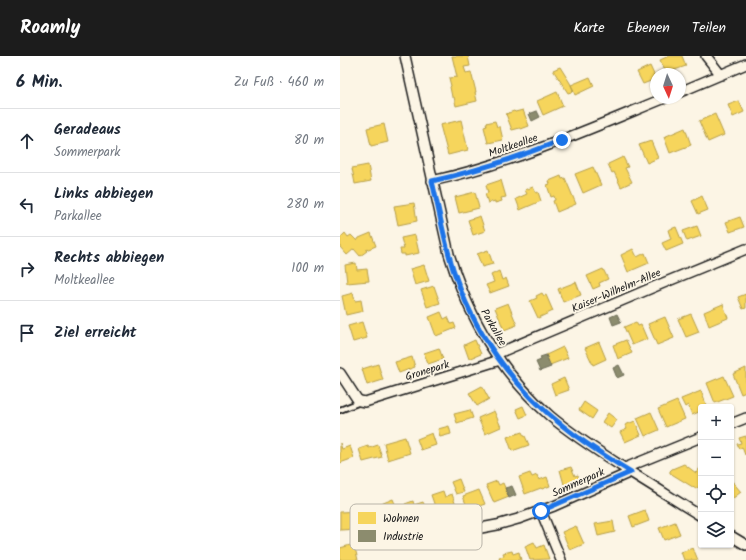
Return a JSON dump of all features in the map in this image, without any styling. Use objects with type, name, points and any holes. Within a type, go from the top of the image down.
[{"type":"street","name":"Parkallee","points":[[405,56],[449,254],[460,287],[474,319],[498,357],[524,390],[549,415],[577,437],[698,514]]},
{"type":"street","points":[[706,56],[721,75]]},
{"type":"street","points":[[686,90],[746,64]]},
{"type":"street","name":"Moltkeallee","points":[[432,181],[483,168],[531,152],[651,104]]},
{"type":"street","name":"Kaiser-Wilhelm-Allee","points":[[498,357],[746,249]]},
{"type":"street","name":"Gronepark","points":[[362,402],[498,357]]},
{"type":"street","points":[[340,373],[355,397],[362,402]]},
{"type":"street","points":[[734,423],[746,418]]},
{"type":"street","name":"Sommerpark","points":[[482,528],[497,525],[541,511],[698,438]]},
{"type":"street","points":[[541,511],[561,560]]},
{"type":"street","points":[[734,538],[746,545]]},
{"type":"lane","name":"Gronepark","points":[[340,410],[362,402]]},
{"type":"building: Wohnen","points":[[452,56],[468,56],[470,66],[464,67],[466,73],[471,72],[477,101],[456,106],[454,97],[452,97],[449,78],[457,77]]},
{"type":"building: Wohnen","points":[[669,56],[682,56],[686,66],[680,68],[664,68],[660,60]]},
{"type":"building: Wohnen","points":[[650,66],[650,81],[643,84],[637,72]]},
{"type":"building: Wohnen","points":[[560,67],[574,91],[568,93],[553,70]]},
{"type":"building: Wohnen","points":[[590,77],[594,86],[575,95],[571,85]]},
{"type":"building: Wohnen","points":[[557,92],[563,106],[543,115],[537,101]]},
{"type":"building: Wohnen","points":[[739,101],[744,112],[733,117],[728,105]]},
{"type":"building: Wohnen","points":[[523,110],[529,126],[512,130],[506,114]]},
{"type":"building: Wohnen","points":[[715,114],[724,135],[708,142],[699,121]]},
{"type":"building: Wohnen","points":[[461,120],[468,150],[448,155],[440,125]]},
{"type":"building: Wohnen","points":[[495,121],[497,127],[500,127],[503,140],[488,143],[484,127],[487,126],[486,123]]},
{"type":"building: Wohnen","points":[[384,124],[388,142],[371,146],[367,128]]},
{"type":"building: Wohnen","points":[[685,128],[691,145],[670,153],[664,137]]},
{"type":"building: Wohnen","points":[[651,141],[658,158],[647,163],[639,145]]},
{"type":"building: Wohnen","points":[[623,157],[628,167],[625,168],[632,182],[621,187],[614,172],[612,173],[608,164]]},
{"type":"building: Wohnen","points":[[368,165],[371,181],[355,184],[352,168]]},
{"type":"building: Wohnen","points":[[593,167],[601,185],[583,193],[575,174]]},
{"type":"building: Wohnen","points":[[561,176],[562,179],[565,178],[576,204],[557,212],[553,201],[555,200],[554,196],[551,197],[547,185],[550,184],[549,181]]},
{"type":"building: Wohnen","points":[[501,180],[506,197],[501,198],[502,201],[488,203],[485,194],[488,193],[486,185]]},
{"type":"building: Wohnen","points":[[533,187],[536,193],[538,192],[541,201],[520,210],[516,199],[527,194],[525,190]]},
{"type":"building: Wohnen","points":[[475,192],[479,208],[459,213],[455,197]]},
{"type":"building: Wohnen","points":[[702,196],[708,210],[698,214],[692,201]]},
{"type":"building: Wohnen","points":[[414,203],[417,221],[398,225],[394,206]]},
{"type":"building: Wohnen","points":[[480,216],[485,231],[473,235],[468,220]]},
{"type":"building: Wohnen","points":[[740,217],[744,227],[730,232],[726,222]]},
{"type":"building: Wohnen","points":[[697,226],[701,236],[687,241],[683,231]]},
{"type":"building: Wohnen","points":[[676,227],[683,244],[666,251],[662,243],[671,239],[668,230]]},
{"type":"building: Wohnen","points":[[345,233],[348,237],[351,235],[357,241],[359,238],[371,233],[376,246],[366,250],[367,251],[360,256],[354,249],[347,255],[340,247],[340,238]]},
{"type":"building: Wohnen","points":[[415,235],[419,253],[405,256],[405,254],[401,254],[400,249],[404,249],[401,238]]},
{"type":"building: Wohnen","points":[[633,249],[637,257],[645,253],[649,263],[628,272],[621,255]]},
{"type":"building: Wohnen","points":[[488,250],[493,264],[482,267],[477,254]]},
{"type":"building: Wohnen","points":[[356,263],[357,270],[367,269],[369,281],[347,283],[345,265]]},
{"type":"building: Wohnen","points":[[424,265],[429,281],[415,285],[410,269]]},
{"type":"building: Wohnen","points":[[603,269],[608,279],[599,283],[600,286],[593,289],[587,276]]},
{"type":"building: Wohnen","points":[[499,271],[502,280],[506,278],[509,286],[490,293],[486,285],[494,282],[491,275]]},
{"type":"building: Wohnen","points":[[576,282],[581,295],[563,302],[558,289]]},
{"type":"building: Wohnen","points":[[434,286],[440,303],[427,307],[421,290]]},
{"type":"building: Wohnen","points":[[353,293],[355,301],[361,300],[363,311],[346,315],[342,296]]},
{"type":"building: Wohnen","points":[[542,293],[544,296],[546,295],[553,311],[538,318],[530,301],[537,298],[536,296]]},
{"type":"building: Wohnen","points":[[746,294],[746,308],[743,309],[738,297]]},
{"type":"building: Wohnen","points":[[508,303],[517,325],[504,330],[495,308]]},
{"type":"building: Wohnen","points":[[723,304],[728,318],[709,326],[704,312]]},
{"type":"building: Wohnen","points":[[441,312],[444,319],[448,317],[451,324],[454,323],[456,328],[436,336],[429,317]]},
{"type":"building: Wohnen","points":[[691,314],[699,332],[686,337],[678,319]]},
{"type":"building: Wohnen","points":[[665,317],[674,338],[657,345],[648,324]]},
{"type":"building: Wohnen","points":[[362,322],[367,338],[353,342],[348,326]]},
{"type":"building: Wohnen","points":[[636,322],[638,326],[641,325],[647,339],[632,345],[624,327]]},
{"type":"building: Wohnen","points":[[475,340],[481,354],[469,359],[464,345]]},
{"type":"building: Wohnen","points":[[626,340],[632,353],[618,359],[613,345]]},
{"type":"building: Wohnen","points":[[599,342],[606,359],[593,365],[585,348]]},
{"type":"building: Wohnen","points":[[563,347],[568,358],[550,365],[546,355]]},
{"type":"building: Wohnen","points":[[439,348],[443,359],[428,364],[424,353]]},
{"type":"building: Wohnen","points":[[412,357],[415,367],[399,373],[395,362]]},
{"type":"building: Wohnen","points":[[378,364],[383,380],[367,385],[362,369]]},
{"type":"building: Wohnen","points":[[746,368],[746,392],[741,394],[733,374]]},
{"type":"building: Wohnen","points":[[724,376],[733,396],[715,403],[707,383]]},
{"type":"building: Wohnen","points":[[564,378],[569,390],[555,395],[551,384]]},
{"type":"building: Wohnen","points":[[482,386],[489,399],[477,406],[469,393]]},
{"type":"building: Wohnen","points":[[701,391],[706,404],[698,404],[698,412],[692,415],[688,405],[685,407],[681,399]]},
{"type":"building: Wohnen","points":[[677,401],[685,419],[666,427],[658,409]]},
{"type":"building: Wohnen","points":[[584,402],[597,411],[592,419],[579,410]]},
{"type":"building: Wohnen","points":[[523,406],[527,415],[520,418],[516,409]]},
{"type":"building: Wohnen","points":[[470,410],[473,418],[457,423],[454,414]]},
{"type":"building: Wohnen","points":[[494,411],[501,427],[485,434],[478,418]]},
{"type":"building: Wohnen","points":[[651,412],[659,430],[645,436],[637,418]]},
{"type":"building: Wohnen","points":[[608,413],[617,420],[611,428],[602,422]]},
{"type":"building: Wohnen","points":[[635,421],[641,435],[625,442],[620,432],[627,429],[625,425]]},
{"type":"building: Wohnen","points":[[449,426],[451,434],[440,437],[438,429]]},
{"type":"building: Wohnen","points":[[522,432],[529,445],[512,451],[507,437]]},
{"type":"building: Wohnen","points":[[432,433],[436,445],[421,450],[417,439]]},
{"type":"building: Wohnen","points":[[746,436],[745,455],[742,447],[739,449],[737,444],[741,443],[739,438]]},
{"type":"building: Wohnen","points":[[405,437],[410,453],[388,460],[384,443]]},
{"type":"building: Wohnen","points":[[340,443],[342,449],[350,446],[354,458],[340,463]]},
{"type":"building: Wohnen","points":[[378,445],[382,457],[363,462],[359,449]]},
{"type":"building: Wohnen","points":[[684,464],[696,473],[698,471],[698,487],[696,489],[670,473],[672,469]]},
{"type":"building: Wohnen","points":[[571,467],[575,476],[578,475],[580,483],[565,488],[560,470]]},
{"type":"building: Wohnen","points":[[530,473],[532,477],[537,475],[539,480],[547,477],[550,486],[525,494],[519,477]]},
{"type":"building: Wohnen","points":[[459,479],[464,492],[456,494],[451,482]]},
{"type":"building: Wohnen","points":[[497,481],[499,485],[503,483],[509,497],[494,503],[486,485]]},
{"type":"building: Wohnen","points":[[734,484],[741,492],[734,497]]},
{"type":"building: Wohnen","points":[[479,490],[485,504],[466,504],[463,496]]},
{"type":"building: Wohnen","points":[[443,491],[445,497],[452,494],[455,504],[434,504],[431,495]]},
{"type":"building: Wohnen","points":[[393,499],[395,504],[381,504]]},
{"type":"building: Wohnen","points":[[413,501],[414,504],[405,504]]},
{"type":"building: Wohnen","points":[[645,510],[649,521],[633,527],[629,516]]},
{"type":"building: Wohnen","points":[[340,512],[350,512],[350,530],[340,530]]},
{"type":"building: Wohnen","points":[[613,521],[615,532],[598,536],[595,524]]},
{"type":"building: Wohnen","points":[[675,522],[680,534],[664,540],[659,528]]},
{"type":"building: Wohnen","points":[[576,526],[584,544],[570,550],[562,532]]},
{"type":"building: Wohnen","points":[[534,542],[537,548],[544,545],[549,559],[530,560],[525,546]]},
{"type":"building: Wohnen","points":[[350,545],[350,550],[356,550],[358,560],[340,560],[340,548]]},
{"type":"building: Wohnen","points":[[693,548],[698,560],[684,560],[681,552]]},
{"type":"building: Wohnen","points":[[512,551],[513,554],[519,552],[521,560],[500,560],[499,557],[504,556],[503,553]]},
{"type":"building: Industrie","points":[[537,111],[540,117],[532,121],[529,114]]},
{"type":"building: Industrie","points":[[617,314],[621,322],[613,325],[610,317]]},
{"type":"building: Industrie","points":[[546,355],[551,367],[540,371],[536,362],[541,360],[540,357]]},
{"type":"building: Industrie","points":[[619,365],[624,375],[617,378],[613,368]]},
{"type":"building: Industrie","points":[[512,486],[516,495],[509,498],[505,488]]},
{"type":"route","points":[[541,511],[631,472],[591,447],[549,415],[524,390],[492,349],[474,319],[454,271],[444,237],[432,181],[483,168],[562,140]]}]
